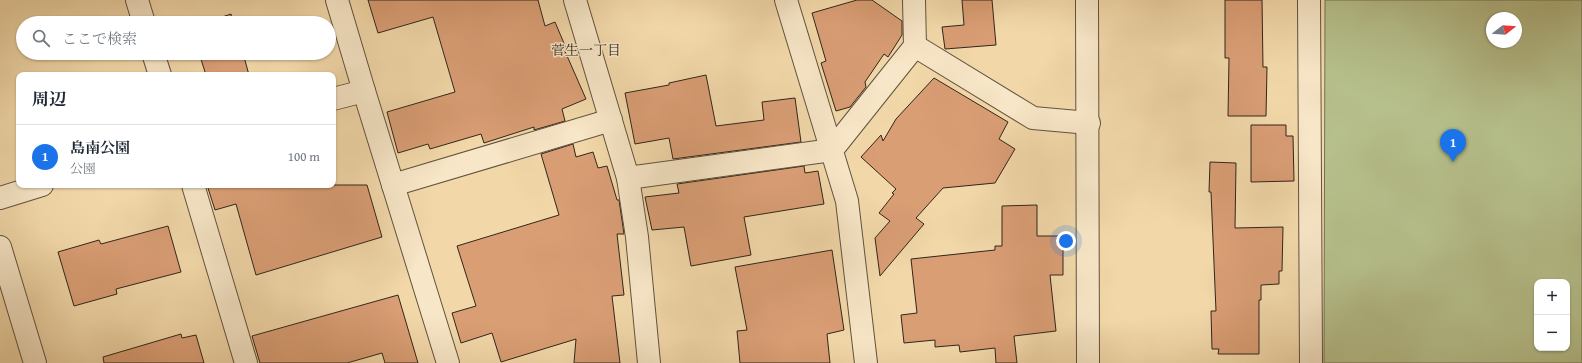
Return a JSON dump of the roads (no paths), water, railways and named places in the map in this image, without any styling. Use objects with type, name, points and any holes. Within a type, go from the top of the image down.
[{"type":"street","points":[[137,0],[142,16]]},
{"type":"street","points":[[337,0],[448,363]]},
{"type":"street","points":[[574,0],[628,178],[637,237],[649,363]]},
{"type":"street","points":[[786,0],[847,201],[866,363]]},
{"type":"street","points":[[628,178],[832,150],[915,46],[914,0]]},
{"type":"street","points":[[1087,0],[1089,123],[1088,363]]},
{"type":"street","points":[[1309,0],[1311,363]]},
{"type":"street","points":[[915,46],[1033,118],[1089,123]]},
{"type":"street","points":[[155,60],[159,72]]},
{"type":"street","points":[[336,98],[364,91]]},
{"type":"street","points":[[393,185],[610,120]]},
{"type":"street","points":[[0,198],[32,188]]},
{"type":"street","points":[[194,188],[246,363]]},
{"type":"street","points":[[0,247],[35,363]]},
{"type":"place","name":"島南公園","points":[[1453,162]]},
{"type":"district","name":"菅生一丁目","points":[[586,50]]}]
